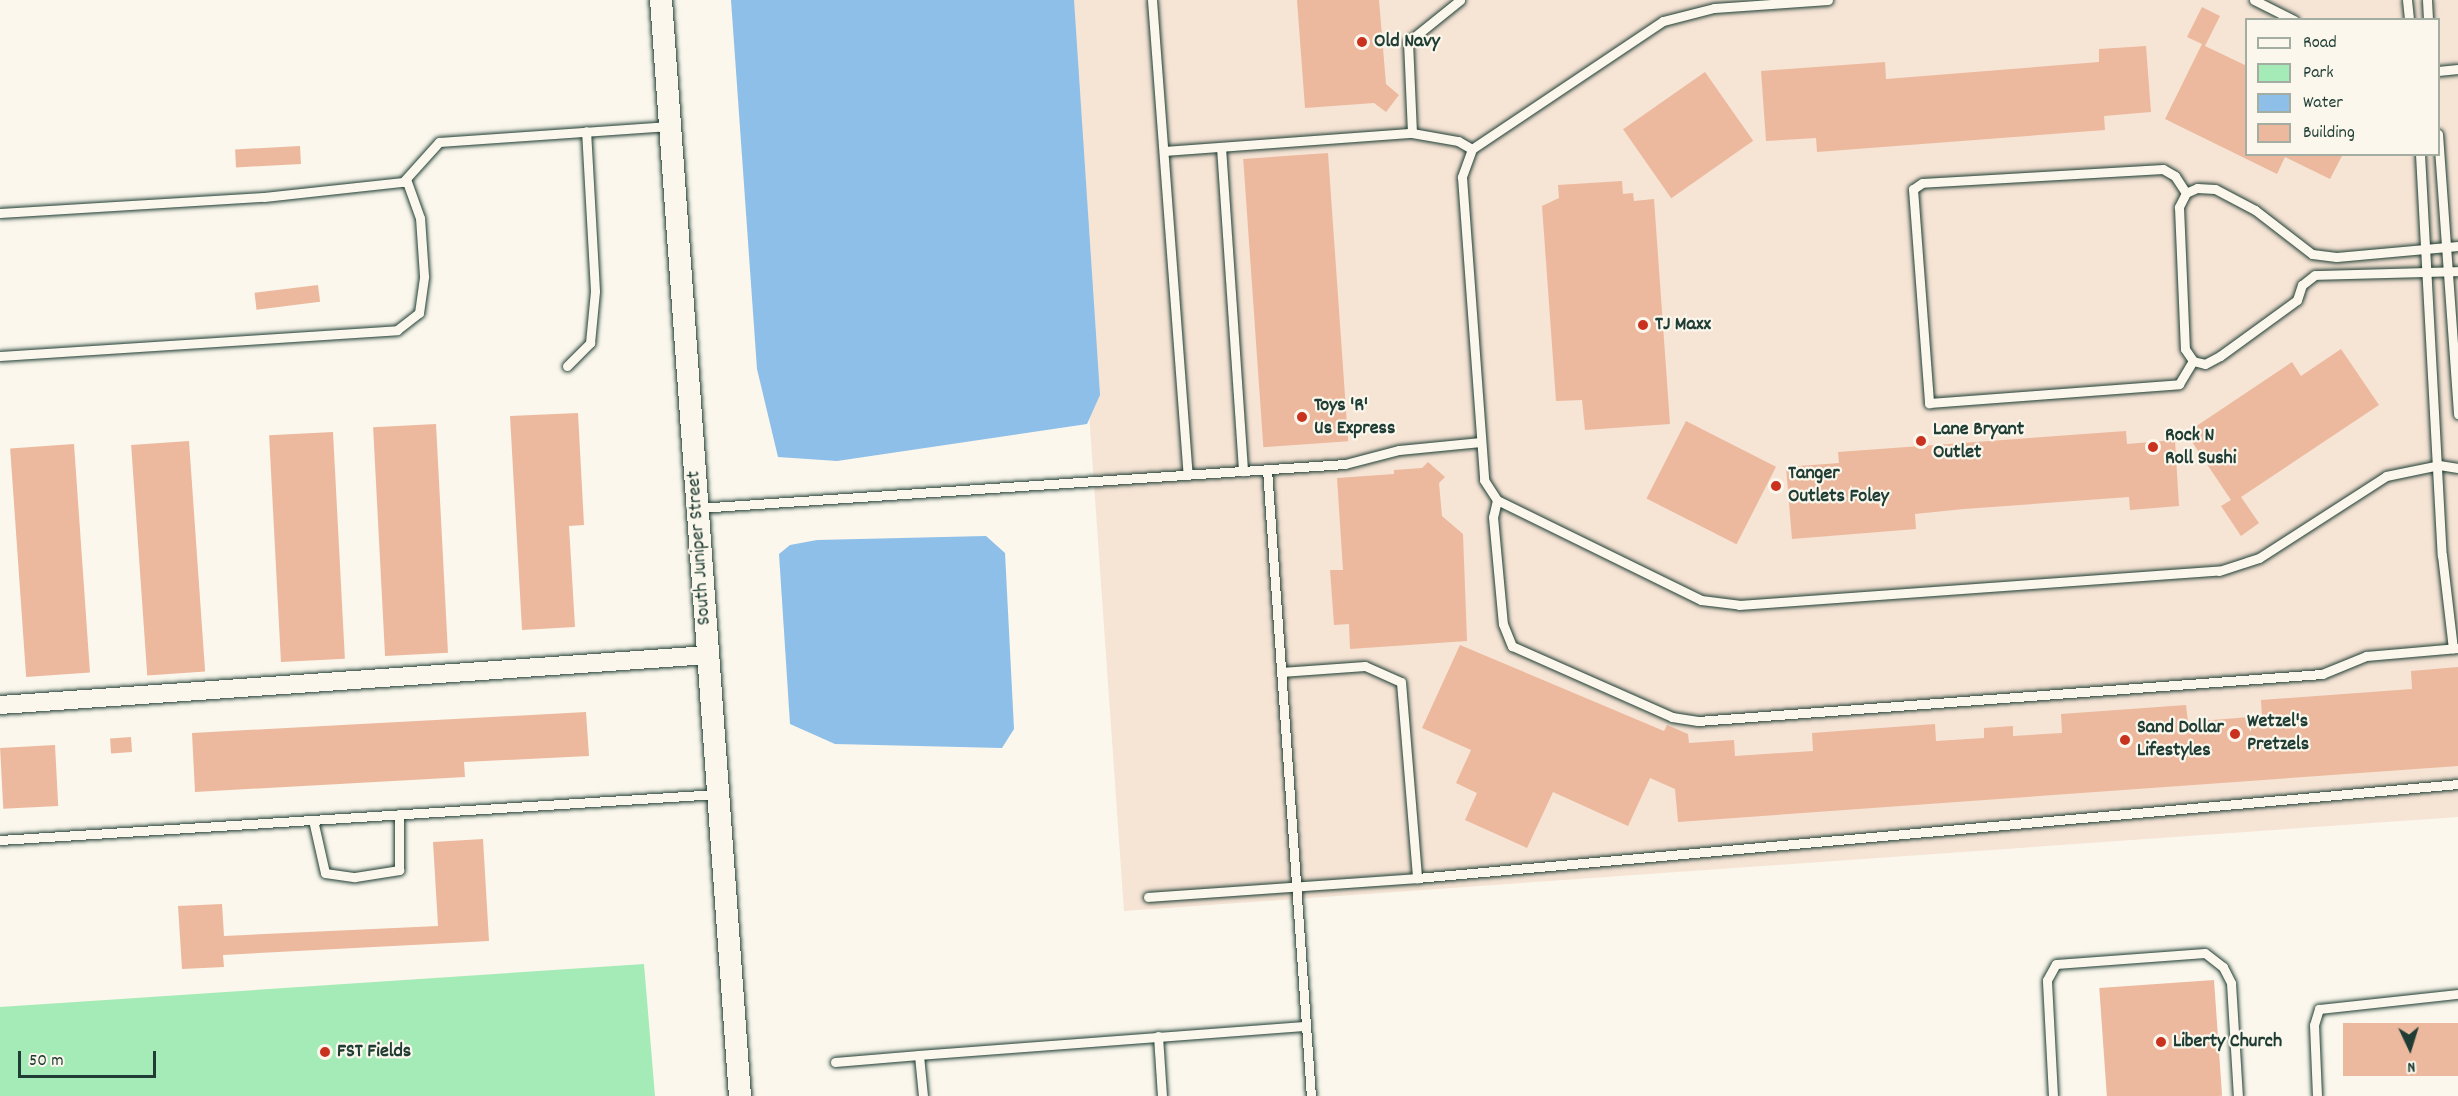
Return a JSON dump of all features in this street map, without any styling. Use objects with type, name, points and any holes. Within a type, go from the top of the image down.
[{"type":"street","name":"South Juniper Street","points":[[661,0],[740,1096]]},
{"type":"street","points":[[0,705],[708,655]]},
{"type":"lane","points":[[1152,0],[1188,474]]},
{"type":"lane","points":[[1412,133],[1408,42],[1460,0]]},
{"type":"lane","points":[[1828,0],[1714,8],[1663,21],[1472,149],[1462,177],[1484,480],[1497,500],[1701,600],[1740,605],[2236,567],[2259,558],[2386,476],[2439,465],[2458,468]]},
{"type":"lane","points":[[2254,0],[2291,18]]},
{"type":"lane","points":[[2407,0],[2409,18]]},
{"type":"lane","points":[[2427,0],[2428,18]]},
{"type":"lane","points":[[2440,71],[2458,69]]},
{"type":"lane","points":[[0,213],[264,197],[406,179],[439,142],[669,126]]},
{"type":"lane","points":[[567,366],[590,343],[591,333],[594,291],[586,131]]},
{"type":"lane","points":[[1164,151],[1412,133],[1458,141],[1472,149]]},
{"type":"lane","points":[[2440,141],[2454,246],[2458,414]]},
{"type":"lane","points":[[1221,147],[1244,471]]},
{"type":"lane","points":[[1497,500],[1493,517],[1503,624],[1512,646],[1672,717],[1698,721],[2313,675],[2366,656],[2456,648],[2439,465],[2427,273],[2428,251],[2420,156]]},
{"type":"lane","points":[[2193,361],[2179,384],[1929,403],[1913,189],[1922,183],[2163,169],[2175,176],[2186,193],[2179,222],[2186,349],[2193,361],[2205,364],[2220,356],[2297,300],[2302,285],[2315,275],[2455,271]]},
{"type":"lane","points":[[0,356],[397,330],[419,313],[424,276],[420,218],[406,179]]},
{"type":"lane","points":[[2186,193],[2215,189],[2290,233],[2312,254],[2428,251],[2454,246]]},
{"type":"lane","points":[[697,508],[1244,471],[1481,442]]},
{"type":"lane","points":[[1267,469],[1311,1096]]},
{"type":"lane","points":[[1281,672],[1365,666],[1401,682],[1417,878]]},
{"type":"lane","points":[[1148,897],[1417,878],[2458,784]]},
{"type":"lane","points":[[0,840],[717,794]]},
{"type":"lane","points":[[313,820],[325,873],[355,877],[399,870],[399,814]]},
{"type":"lane","points":[[2053,1096],[2047,980],[2056,964],[2205,953],[2223,967],[2230,983],[2238,1096]]},
{"type":"lane","points":[[2317,1096],[2314,1025],[2319,1008],[2458,994]]},
{"type":"lane","points":[[835,1062],[1306,1026]]},
{"type":"lane","points":[[1158,1036],[1162,1096]]},
{"type":"lane","points":[[919,1055],[923,1096]]},
{"type":"shaded area","name":"Tanger Outlets Foley","points":[[1060,0],[2458,0],[2458,817],[1124,911]]},
{"type":"green space","name":"FST Fields","points":[[644,964],[655,1096],[0,1096],[0,1007]]},
{"type":"water","points":[[731,0],[1074,0],[1100,395],[1087,424],[837,461],[778,457],[757,369]]},
{"type":"water","points":[[986,536],[1005,553],[1014,729],[1002,748],[835,744],[790,724],[779,554],[790,545],[817,540]]},
{"type":"building","points":[[1297,0],[1379,0],[1386,84],[1399,95],[1386,112],[1374,103],[1305,108]]},
{"type":"building","points":[[2202,7],[2220,16],[2205,46],[2245,65],[2245,156],[2342,156],[2330,179],[2285,157],[2277,174],[2165,119],[2202,44],[2187,37]]},
{"type":"building","points":[[2146,46],[2151,112],[2104,116],[2105,130],[1817,152],[1816,138],[1766,141],[1761,71],[1885,62],[1886,79],[2099,62],[2099,49]]},
{"type":"building","points":[[1705,72],[1753,141],[1671,198],[1623,129]]},
{"type":"building","points":[[300,146],[301,164],[236,167],[235,149]]},
{"type":"building","points":[[1328,153],[1348,441],[1263,447],[1243,159]]},
{"type":"building","points":[[1622,181],[1623,194],[1633,193],[1634,201],[1654,199],[1670,424],[1585,430],[1582,400],[1556,401],[1542,206],[1559,198],[1558,185]]},
{"type":"building","points":[[318,285],[320,302],[257,310],[254,293]]},
{"type":"building","points":[[2341,349],[2379,405],[2241,497],[2259,523],[2241,536],[2221,506],[2231,500],[2186,433],[2292,362],[2301,376]]},
{"type":"building","points":[[578,413],[584,525],[569,526],[575,627],[522,630],[510,416]]},
{"type":"building","points":[[1686,421],[1776,467],[1736,544],[1647,499]]},
{"type":"building","points":[[436,424],[448,653],[385,656],[373,427]]},
{"type":"building","points":[[2126,431],[2127,444],[2175,440],[2179,506],[2130,510],[2129,497],[1964,509],[1915,514],[1916,529],[1792,539],[1786,467],[1839,463],[1838,452]]},
{"type":"building","points":[[333,432],[345,659],[281,662],[269,435]]},
{"type":"building","points":[[189,441],[205,671],[147,675],[131,445]]},
{"type":"building","points":[[74,444],[90,672],[26,677],[10,448]]},
{"type":"building","points":[[1428,462],[1445,477],[1439,483],[1442,516],[1463,534],[1467,641],[1350,649],[1349,624],[1334,625],[1330,570],[1343,570],[1337,478],[1394,474],[1394,470],[1422,468]]},
{"type":"building","points":[[1460,645],[1664,731],[1667,725],[1688,734],[1689,743],[1734,740],[1735,756],[1813,751],[1812,733],[1935,724],[1936,741],[1984,738],[1984,728],[2013,726],[2013,736],[2062,733],[2061,714],[2186,705],[2188,722],[2262,716],[2261,700],[2412,689],[2411,671],[2458,667],[2458,766],[1678,822],[1675,789],[1650,778],[1628,826],[1553,792],[1527,848],[1465,820],[1477,793],[1456,783],[1471,750],[1422,728]]},
{"type":"building","points":[[586,712],[589,756],[464,762],[465,777],[195,792],[192,733]]},
{"type":"building","points":[[131,737],[132,752],[111,753],[110,738]]},
{"type":"building","points":[[55,745],[58,806],[3,809],[0,748]]},
{"type":"building","points":[[483,839],[489,941],[223,955],[224,967],[182,969],[178,906],[222,904],[224,936],[438,926],[433,842]]},
{"type":"building","name":"Liberty Church","points":[[2214,980],[2222,1096],[2107,1096],[2099,988]]},
{"type":"building","points":[[2343,1023],[2458,1023],[2458,1076],[2343,1076]]},
{"type":"place","name":"Old Navy","points":[[1362,42]]},
{"type":"place","name":"TJ Maxx","points":[[1643,325]]},
{"type":"place","name":"Toys 'R' Us Express","points":[[1302,417]]},
{"type":"place","name":"Lane Bryant Outlet","points":[[1921,441]]},
{"type":"place","name":"Rock N Roll Sushi","points":[[2153,447]]},
{"type":"place","name":"Tanger Outlets Foley","points":[[1776,486]]},
{"type":"place","name":"Wetzel's Pretzels","points":[[2235,734]]},
{"type":"place","name":"Sand Dollar Lifestyles","points":[[2125,740]]},
{"type":"place","name":"Liberty Church","points":[[2161,1042]]},
{"type":"place","name":"FST Fields","points":[[325,1052]]}]
